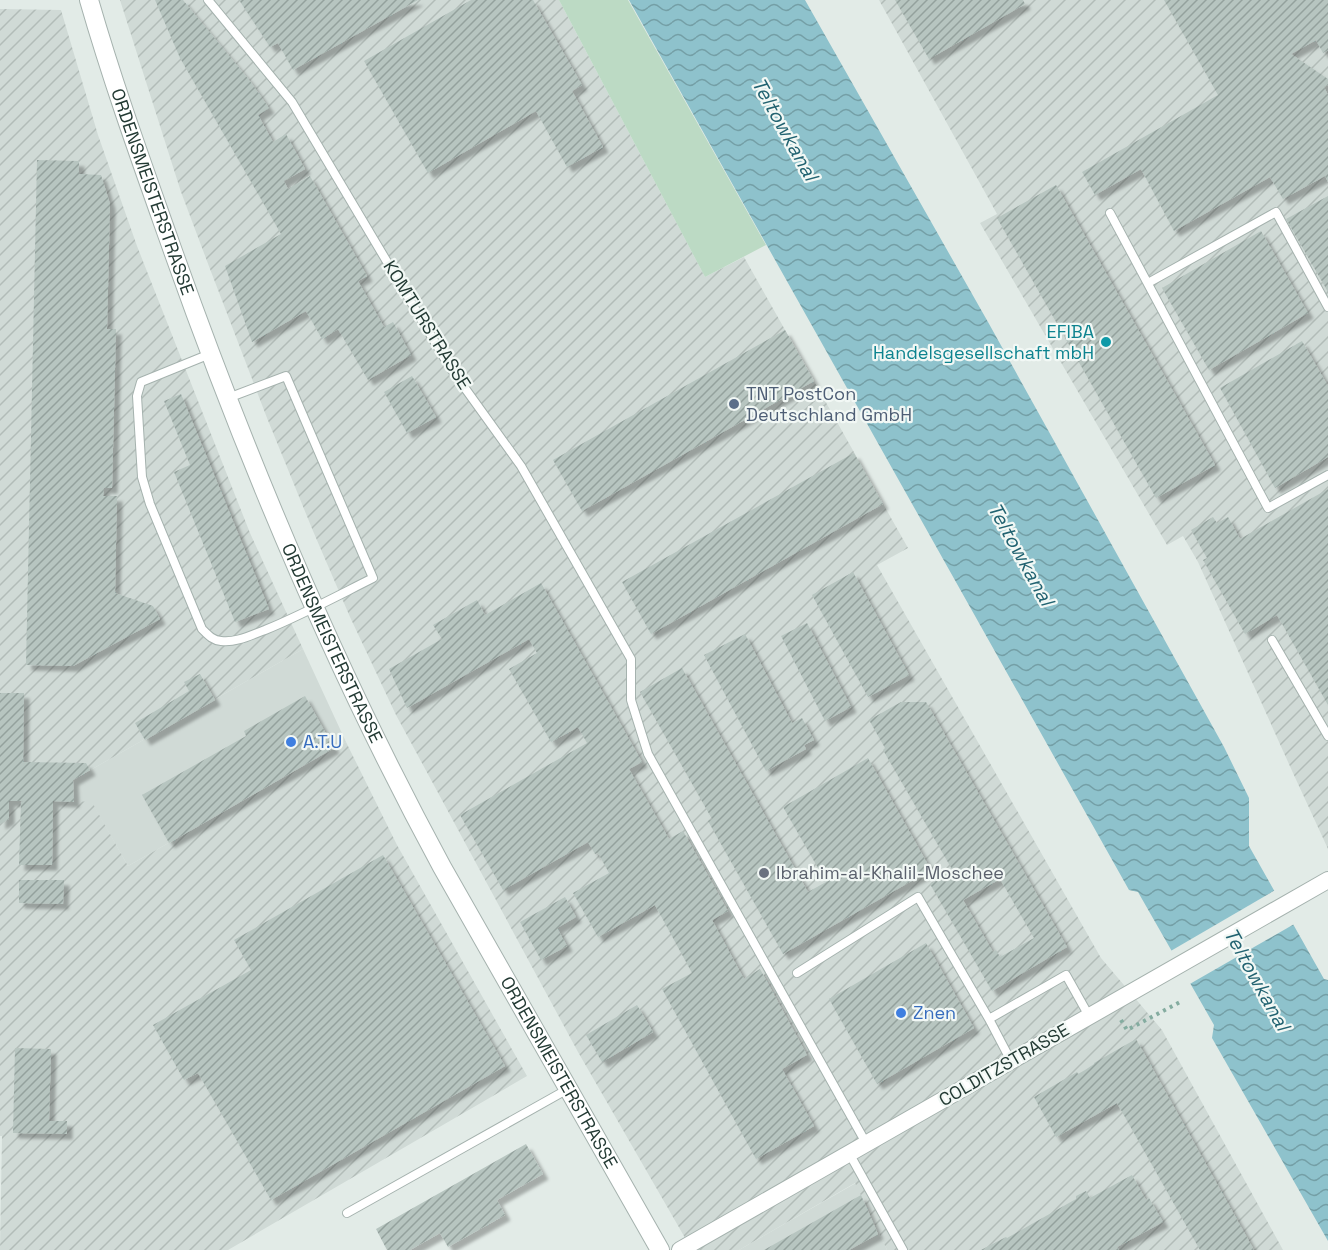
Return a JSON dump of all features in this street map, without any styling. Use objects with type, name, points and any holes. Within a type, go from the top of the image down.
[{"type":"street","name":"ORDENSMEISTERSTRASSE","points":[[89,0],[137,147],[210,354],[272,509],[341,666],[415,817],[660,1250]]},
{"type":"street","name":"COLDITZSTRASSE","points":[[680,1250],[1328,880]]},
{"type":"lane","name":"KOMTURSTRASSE","points":[[208,0],[292,102],[449,366],[521,466],[631,659],[631,700],[648,753],[866,1143]]},
{"type":"lane","points":[[1148,283],[1276,212],[1328,307]]},
{"type":"lane","points":[[1110,213],[1268,508],[1328,475]]},
{"type":"lane","points":[[210,354],[141,382],[137,396],[142,477],[150,504],[202,629],[210,638],[219,641],[242,639],[315,608],[373,578],[286,376],[228,399]]},
{"type":"lane","points":[[1272,640],[1328,736]]},
{"type":"lane","points":[[798,973],[918,897],[1011,1061]]},
{"type":"lane","points":[[989,1019],[1066,975],[1089,1016]]},
{"type":"lane","points":[[347,1213],[568,1089]]},
{"type":"lane","points":[[849,1153],[903,1250]]},
{"type":"path","points":[[1121,1020],[1127,1030],[1182,1001]]},
{"type":"shaded area","points":[[120,0],[559,0],[705,277],[744,257],[908,548],[877,565],[1101,958],[1162,1030],[1283,1250],[887,1250],[855,1183],[739,1250],[692,1250],[578,1052],[396,715],[350,617],[267,418],[181,192]]},
{"type":"shaded area","points":[[879,0],[1328,0],[1328,849],[1198,562],[1183,536],[1167,545],[980,223],[997,214]]},
{"type":"shaded area","points":[[0,9],[61,10],[98,135],[137,246],[250,533],[303,649],[73,780],[74,801],[92,802],[128,866],[346,742],[397,845],[527,1076],[228,1250],[0,1250],[2,1136],[0,1136]]},
{"type":"shaded area","points":[[303,649],[346,742],[128,866],[92,803],[74,802],[73,780]]},
{"type":"shaded area","points":[[856,1183],[887,1250],[739,1250]]},
{"type":"green space","points":[[559,0],[628,0],[766,245],[705,277]]},
{"type":"water","name":"Teltowkanal","points":[[629,0],[805,0],[988,322],[1224,747],[1249,798],[1249,846],[1324,979],[1328,980],[1328,1241],[1212,1038],[1214,1025],[1138,892],[1129,890]]},
{"type":"pier","points":[[1277,889],[1296,923],[1188,985],[1169,952]]},
{"type":"building","points":[[155,0],[183,0],[250,81],[269,108],[258,115],[273,142],[286,134],[305,169],[284,181],[288,189],[310,176],[367,276],[358,281],[384,327],[393,322],[411,355],[368,380],[338,329],[322,339],[306,311],[252,342],[225,266],[281,234],[180,58]]},
{"type":"building","points":[[239,0],[418,0],[293,70],[278,43],[270,47]]},
{"type":"building","points":[[471,0],[533,0],[582,85],[572,91],[603,147],[567,167],[536,111],[428,173],[364,61]]},
{"type":"building","points":[[895,0],[1023,0],[1025,4],[929,59]]},
{"type":"building","points":[[1164,0],[1328,0],[1328,50],[1323,53],[1316,40],[1291,54],[1328,79],[1328,85],[1324,87],[1328,95],[1328,182],[1325,176],[1283,199],[1270,177],[1174,231],[1141,169],[1095,195],[1082,172],[1218,95]]},
{"type":"building","points":[[37,160],[79,161],[79,174],[101,175],[110,204],[107,329],[116,329],[112,488],[104,488],[103,496],[117,496],[115,593],[153,606],[160,619],[73,666],[26,665]]},
{"type":"building","name":"EFIBA Handelsgesellschaft mbH","points":[[1056,185],[1215,465],[1156,498],[997,218]]},
{"type":"building","points":[[1328,196],[1328,292],[1286,219]]},
{"type":"building","points":[[1261,231],[1308,313],[1209,370],[1162,288]]},
{"type":"building","points":[[785,330],[814,381],[582,511],[553,460]]},
{"type":"building","points":[[1302,341],[1328,386],[1328,457],[1275,488],[1220,388]]},
{"type":"building","points":[[412,376],[436,417],[407,433],[384,392]]},
{"type":"building","points":[[181,394],[269,609],[235,622],[174,472],[190,465],[164,401]]},
{"type":"building","points":[[854,453],[883,504],[651,634],[622,582]]},
{"type":"building","points":[[1328,489],[1328,705],[1277,615],[1245,634],[1203,560],[1207,558],[1191,530],[1213,517],[1217,523],[1228,517],[1240,539]]},
{"type":"building","points":[[853,572],[909,675],[868,697],[812,595]]},
{"type":"building","points":[[541,583],[642,762],[629,769],[669,839],[683,831],[728,911],[712,920],[744,979],[760,969],[807,1055],[782,1069],[814,1126],[756,1159],[662,989],[692,973],[655,905],[598,937],[573,893],[609,873],[598,853],[595,854],[588,842],[503,890],[460,815],[587,743],[578,727],[551,742],[509,669],[537,653],[529,639],[407,708],[389,669],[442,639],[433,625],[477,600],[485,615]]},
{"type":"building","points":[[807,623],[851,707],[825,721],[781,636]]},
{"type":"building","points":[[745,634],[792,723],[802,718],[814,740],[804,745],[806,749],[766,771],[704,655]]},
{"type":"building","points":[[682,668],[808,892],[826,882],[783,807],[868,758],[931,870],[783,954],[708,821],[712,819],[640,692]]},
{"type":"building","points":[[200,674],[215,700],[145,740],[135,723],[189,691],[184,682]]},
{"type":"building","points":[[0,693],[24,693],[23,762],[86,763],[90,770],[73,780],[74,802],[53,801],[52,865],[19,865],[21,802],[23,801],[9,801],[9,819],[0,824]]},
{"type":"building","points":[[305,696],[334,748],[169,843],[142,795],[246,736],[244,731]]},
{"type":"building","points":[[901,702],[926,702],[1067,947],[992,991],[930,884],[953,871],[883,750],[885,748],[869,720]],"holes":[[[1000,879],[1034,938],[1000,957],[996,950],[993,952],[963,900]]]},
{"type":"building","points":[[383,855],[505,1066],[271,1200],[198,1073],[184,1080],[153,1025],[251,970],[234,940]]},
{"type":"building","points":[[19,880],[64,880],[63,904],[19,903]]},
{"type":"building","points":[[565,897],[576,917],[557,928],[567,946],[541,960],[520,922]]},
{"type":"building","name":"Znen","points":[[926,943],[974,1028],[877,1084],[829,999]]},
{"type":"building","points":[[637,1005],[653,1032],[602,1062],[586,1035]]},
{"type":"building","points":[[1136,1039],[1254,1250],[1200,1250],[1117,1103],[1056,1137],[1034,1097]]},
{"type":"building","points":[[15,1048],[51,1049],[49,1121],[67,1121],[67,1134],[13,1133]]},
{"type":"building","points":[[526,1144],[543,1174],[497,1200],[505,1215],[448,1247],[440,1233],[410,1250],[387,1250],[376,1229]]},
{"type":"building","points":[[1132,1175],[1146,1200],[1149,1198],[1163,1222],[1117,1247],[1119,1250],[981,1250],[1007,1238],[1086,1191],[1090,1198]]},
{"type":"building","points":[[861,1195],[878,1234],[849,1250],[764,1250]]},
{"type":"place","name":"EFIBA Handelsgesellschaft mbH","points":[[1106,342]]},
{"type":"place","name":"TNT PostCon Deutschland GmbH","points":[[734,404]]},
{"type":"place","name":"A.T.U","points":[[291,742]]},
{"type":"place","name":"Ibrahim-al-Khalil-Moschee","points":[[764,873]]},
{"type":"place","name":"Znen","points":[[901,1013]]}]
